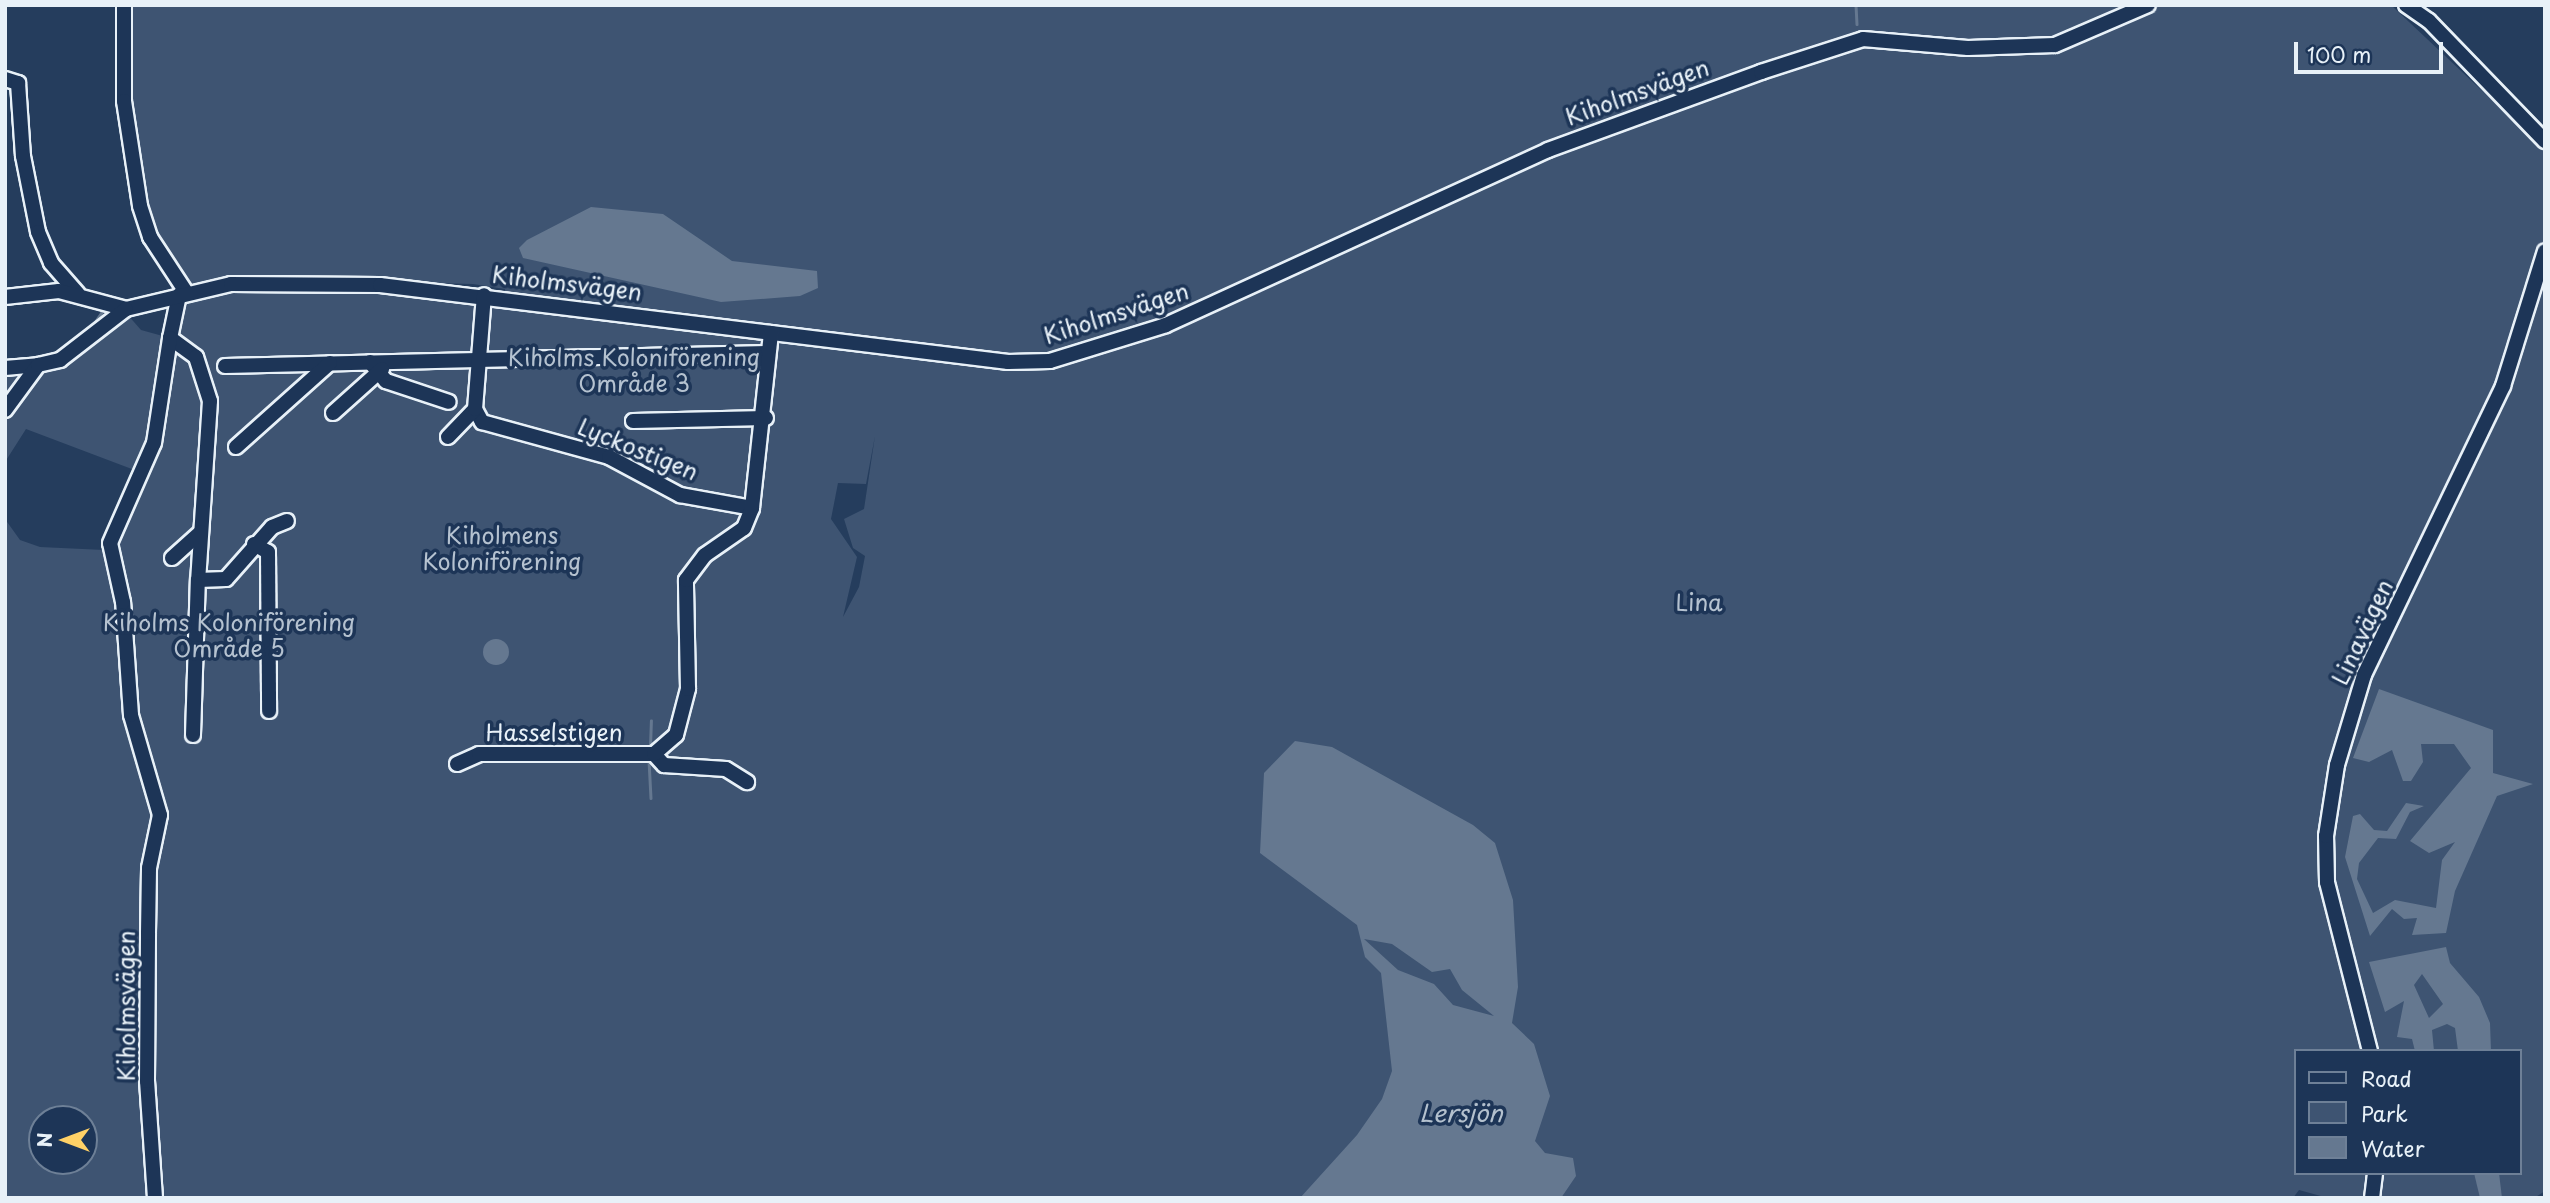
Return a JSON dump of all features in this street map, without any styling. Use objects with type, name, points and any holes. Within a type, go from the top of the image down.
[{"type":"street","points":[[124,5],[124,101],[140,206],[150,237],[183,293],[170,338],[196,356],[208,381],[193,735]]},
{"type":"street","name":"Kiholmsvägen","points":[[125,309],[183,293],[231,284],[380,285],[484,295],[771,333],[1050,362],[1166,325],[1548,150],[1774,68],[1863,39],[1968,48],[2055,45],[2148,5]]},
{"type":"street","points":[[2406,5],[2429,21],[2545,141]]},
{"type":"street","points":[[5,79],[18,83],[23,156],[38,232],[51,263],[78,293]]},
{"type":"street","name":"Linavägen","points":[[2369,1049],[2327,882],[2326,836],[2337,765],[2364,675],[2503,386],[2545,251]]},
{"type":"street","points":[[5,297],[40,290],[78,293],[125,309]]},
{"type":"street","points":[[448,437],[475,409],[484,295]]},
{"type":"street","points":[[5,368],[60,360],[125,309]]},
{"type":"street","name":"Hasselstigen","points":[[654,754],[685,716],[686,580],[705,555],[744,528],[752,508],[765,418],[767,353],[771,333]]},
{"type":"street","name":"Kiholmsvägen","points":[[155,1198],[146,1081],[149,868],[160,815],[131,715],[123,603],[110,543],[154,443],[170,338]]},
{"type":"street","points":[[332,413],[373,368],[391,362],[767,353]]},
{"type":"street","points":[[236,447],[330,363]]},
{"type":"street","points":[[225,366],[330,363],[373,368],[449,401]]},
{"type":"street","points":[[5,410],[38,365]]},
{"type":"street","name":"Lyckostigen","points":[[475,409],[482,422],[609,457],[680,495],[752,508]]},
{"type":"street","points":[[633,421],[765,418]]},
{"type":"street","points":[[198,580],[226,579],[254,544],[287,521]]},
{"type":"street","points":[[172,558],[201,532]]},
{"type":"street","points":[[254,544],[268,552],[269,711]]},
{"type":"street","name":"Hasselstigen","points":[[457,764],[479,754],[654,754],[664,765],[726,769],[747,782]]},
{"type":"street","points":[[2372,1198],[2375,1175]]},
{"type":"green space","name":"Lina","points":[[124,5],[2391,5],[2545,150],[2545,1191],[2534,1198],[2328,1198],[2299,1190],[2293,1198],[5,1198],[5,519],[20,540],[40,547],[104,550],[116,541],[145,474],[26,429],[5,462],[5,368],[39,365],[127,314],[141,330],[170,338],[184,300],[210,290],[381,289],[505,300],[505,289],[473,284],[218,278],[186,292],[150,237],[124,101]],"holes":[[[875,436],[864,509],[844,519],[853,548],[865,556],[859,587],[843,617],[857,557],[831,519],[838,483],[866,484]]]},
{"type":"water","points":[[591,207],[663,214],[732,261],[817,271],[818,288],[800,296],[721,302],[523,258],[519,248],[527,240]]},
{"type":"water","points":[[496,639],[505,643],[509,652],[505,661],[496,665],[487,661],[483,652],[487,643]]},
{"type":"water","points":[[2379,689],[2493,730],[2493,773],[2533,784],[2497,796],[2455,891],[2446,933],[2412,935],[2417,918],[2404,919],[2392,909],[2370,936],[2345,857],[2353,816],[2360,814],[2374,830],[2387,831],[2406,803],[2424,806],[2410,812],[2396,839],[2378,838],[2359,863],[2357,879],[2373,913],[2395,900],[2436,908],[2442,860],[2455,842],[2429,853],[2410,841],[2471,768],[2454,744],[2421,744],[2423,762],[2411,781],[2403,781],[2392,750],[2369,762],[2353,758]]},
{"type":"water","name":"Lersjön","points":[[1295,741],[1332,747],[1473,825],[1495,843],[1513,900],[1518,987],[1512,1023],[1534,1044],[1550,1096],[1535,1141],[1545,1153],[1573,1158],[1576,1176],[1561,1198],[1300,1198],[1357,1135],[1382,1099],[1392,1071],[1381,973],[1365,957],[1357,925],[1260,853],[1264,773]],"holes":[[[1364,939],[1392,944],[1432,972],[1450,969],[1462,990],[1494,1016],[1453,1005],[1434,984],[1398,970]]]},
{"type":"water","points":[[2446,947],[2450,963],[2479,997],[2490,1023],[2491,1049],[2458,1049],[2455,1028],[2447,1024],[2432,1030],[2434,1049],[2414,1049],[2412,1039],[2397,1037],[2404,1001],[2385,1012],[2369,962]],"holes":[[[2422,974],[2443,1004],[2429,1018],[2414,985]]]},
{"type":"water","points":[[2474,1175],[2499,1175],[2502,1198],[2480,1198]]},
{"type":"waterway","points":[[1856,5],[1857,24]]},
{"type":"waterway","points":[[95,322],[103,310]]},
{"type":"waterway","points":[[19,403],[45,369]]},
{"type":"waterway","points":[[650,747],[651,721]]},
{"type":"waterway","points":[[649,760],[651,798]]},
{"type":"park label","name":"Kiholms Koloniförening Område 3","points":[[634,370]]},
{"type":"park label","name":"Kiholmens Koloniförening","points":[[502,548]]},
{"type":"park label","name":"Kiholms Koloniförening Område 5","points":[[229,635]]}]
